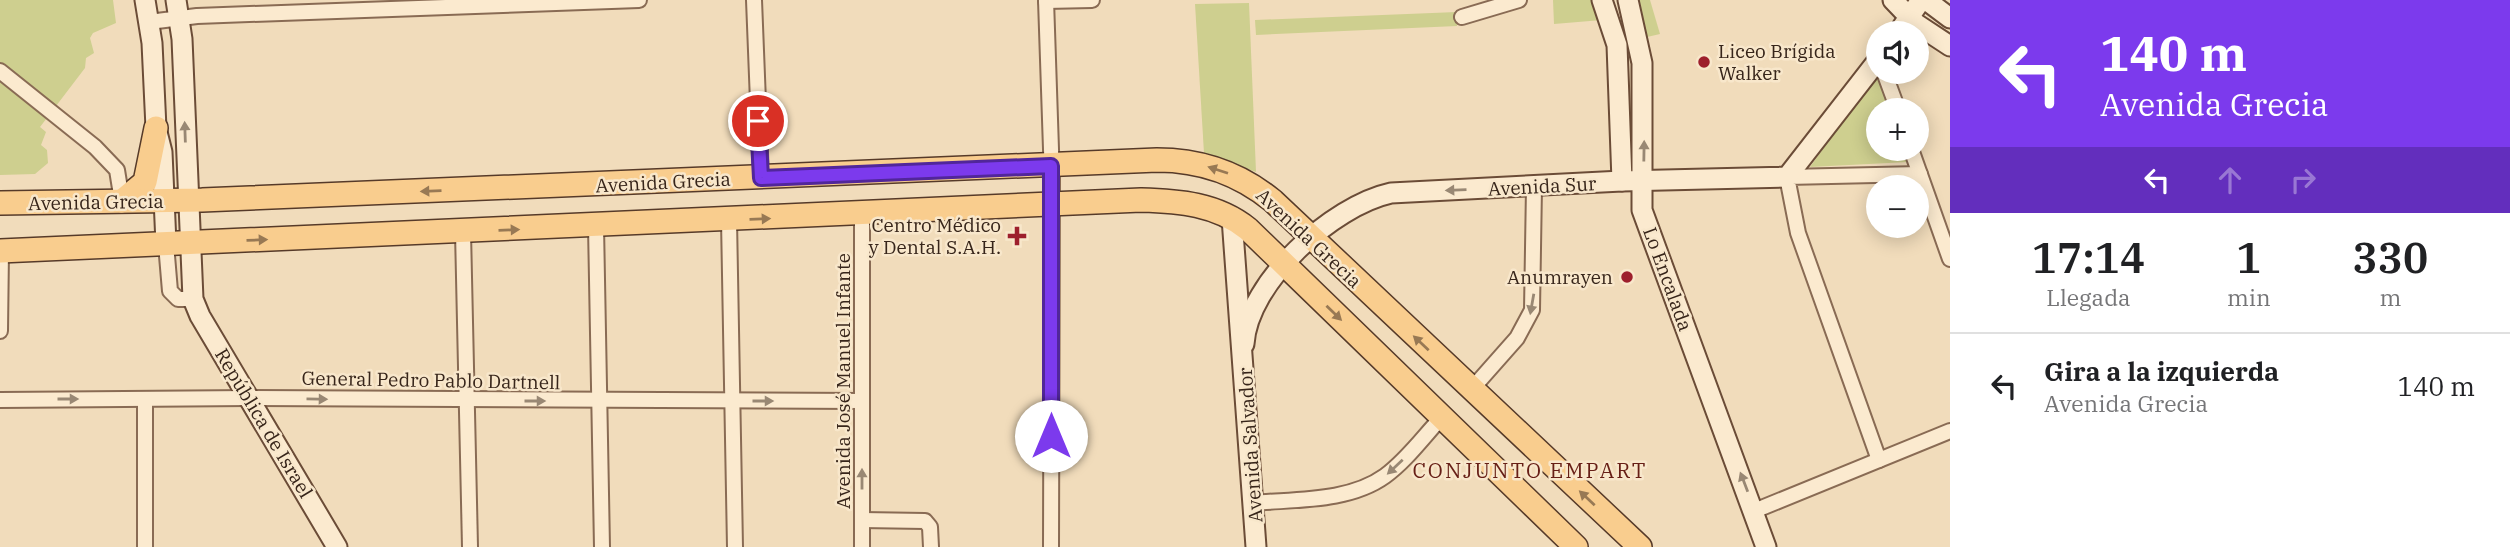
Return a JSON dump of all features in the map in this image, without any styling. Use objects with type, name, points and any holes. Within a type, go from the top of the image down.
[{"type":"main road","points":[[145,0],[153,63],[156,128],[162,152],[164,201],[177,243]]},
{"type":"main road","points":[[1602,0],[1617,45],[1622,181]]},
{"type":"main road","name":"Lo Encalada","points":[[1628,0],[1642,63],[1642,209],[1766,547]]},
{"type":"main road","points":[[1893,0],[1901,21]]},
{"type":"main road","points":[[1906,21],[1924,0],[1950,18]]},
{"type":"main road","points":[[177,9],[183,60],[187,200],[177,243]]},
{"type":"main road","points":[[1929,37],[1950,46]]},
{"type":"main road","points":[[153,63],[183,60]]},
{"type":"main road","points":[[1787,177],[1866,75]]},
{"type":"main road","points":[[122,201],[145,182],[156,128]]},
{"type":"main road","name":"Avenida Grecia","points":[[0,203],[164,201],[1170,160],[1214,168],[1256,187],[1637,546]]},
{"type":"main road","name":"Avenida Sur","points":[[1310,239],[1351,207],[1383,195],[1643,180],[1787,177]]},
{"type":"main road","name":"Avenida Grecia","points":[[0,251],[1052,205],[1167,201],[1207,208],[1232,218],[1248,229],[1576,547]]},
{"type":"main road","name":"Avenida Salvador","points":[[1232,218],[1244,344],[1256,547]]},
{"type":"main road","name":"Avenida Salvador","points":[[1244,344],[1251,311],[1285,265],[1310,239]]},
{"type":"main road","name":"República de Israel","points":[[177,243],[193,299],[337,547]]},
{"type":"street","points":[[149,22],[177,9],[639,0]]},
{"type":"street","points":[[754,0],[761,178]]},
{"type":"street","points":[[1051,547],[1052,205],[1046,1],[1091,0]]},
{"type":"street","points":[[1462,17],[1519,0]]},
{"type":"street","points":[[0,71],[95,147],[117,170],[122,201]]},
{"type":"street","points":[[0,85],[17,84]]},
{"type":"street","points":[[1915,161],[1950,259]]},
{"type":"street","name":"Avenida Sur","points":[[1787,177],[1920,174]]},
{"type":"street","points":[[1787,177],[1798,233],[1879,460]]},
{"type":"street","points":[[1471,390],[1517,338],[1532,310],[1534,187]]},
{"type":"street","name":"Avenida José Manuel Infante","points":[[862,215],[862,547]]},
{"type":"street","points":[[729,220],[734,547]]},
{"type":"street","points":[[596,226],[602,547]]},
{"type":"street","points":[[463,232],[470,547]]},
{"type":"street","points":[[0,251],[0,331]]},
{"type":"street","name":"General Pedro Pablo Dartnell","points":[[0,400],[249,398],[862,401]]},
{"type":"street","points":[[145,399],[145,547]]},
{"type":"street","points":[[1253,503],[1342,494],[1364,488],[1398,466],[1442,417]]},
{"type":"street","points":[[1754,511],[1950,430]]},
{"type":"street","points":[[862,520],[925,521],[930,527],[931,547]]},
{"type":"green space","points":[[0,0],[113,0],[116,23],[93,33],[90,38],[94,53],[86,58],[85,68],[40,127],[46,132],[41,145],[47,150],[48,163],[35,174],[0,175]]},
{"type":"green space","points":[[1553,0],[1596,0],[1602,20],[1554,24]]},
{"type":"green space","points":[[1636,0],[1650,0],[1660,34],[1647,37]]},
{"type":"green space","points":[[1249,3],[1256,172],[1204,153],[1195,4]]},
{"type":"green space","points":[[1457,12],[1457,26],[1256,35],[1255,20]]},
{"type":"green space","points":[[1869,84],[1881,84],[1886,98],[1866,98],[1866,161],[1908,162],[1810,167]]},
{"type":"place","name":"Liceo Brígida Walker","points":[[1704,62]]},
{"type":"place","name":"Centro Médico y Dental S.A.H.","points":[[1017,236]]},
{"type":"place","name":"Anumrayen","points":[[1627,277]]},
{"type":"district","name":"CONJUNTO EMPART","points":[[1530,470]]},
{"type":"route","points":[[758,121],[761,178],[1051,166],[1051,436]]}]
